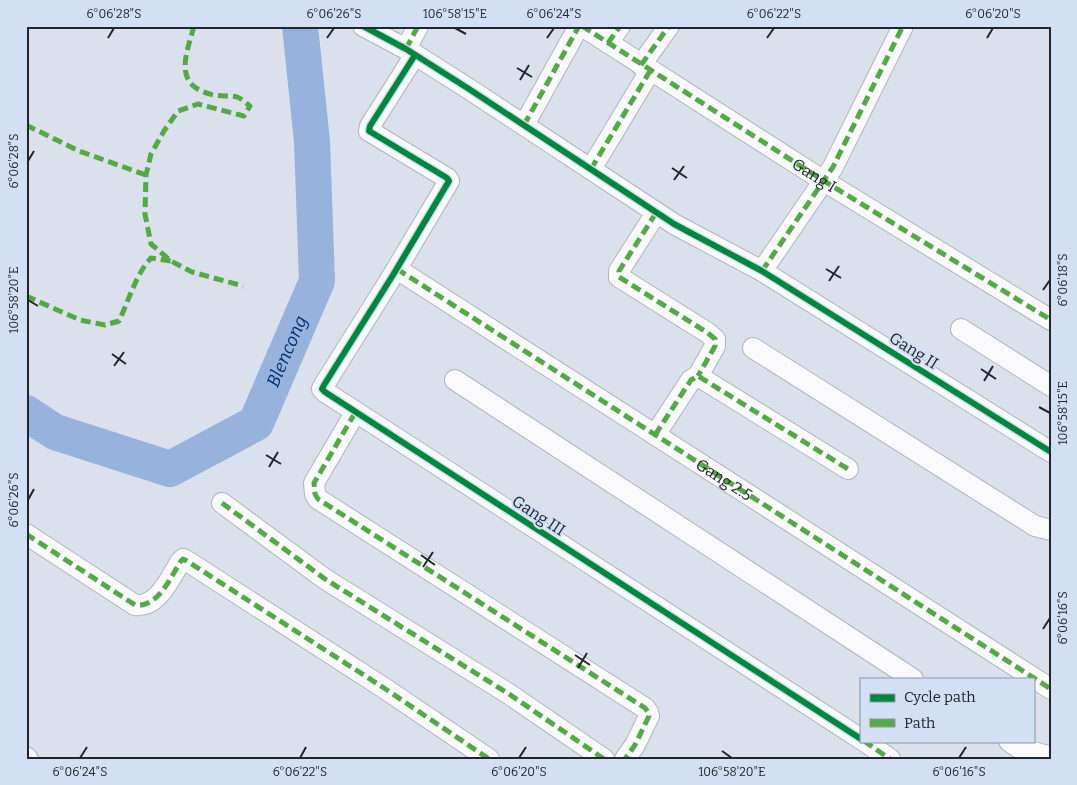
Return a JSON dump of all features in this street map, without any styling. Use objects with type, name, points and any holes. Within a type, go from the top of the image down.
[{"type":"street","name":"Gang II","points":[[363,26],[411,52],[656,213],[762,271],[1051,452]]},
{"type":"street","points":[[397,269],[449,181],[369,131],[411,52],[418,26]]},
{"type":"street","name":"Gang I","points":[[524,125],[580,26],[824,182],[1051,320]]},
{"type":"street","points":[[608,43],[620,26]]},
{"type":"street","points":[[591,169],[669,26]]},
{"type":"street","points":[[762,271],[824,182],[903,26]]},
{"type":"street","points":[[655,435],[691,380],[698,376],[715,346],[715,339],[708,333],[619,276],[618,271],[656,213]]},
{"type":"street","name":"Gang III","points":[[397,269],[322,389],[332,399],[860,739]]},
{"type":"street","name":"Gang 2.5","points":[[397,269],[1034,678]]},
{"type":"street","points":[[961,329],[1051,386]]},
{"type":"street","points":[[753,348],[1035,526],[1051,530]]},
{"type":"street","points":[[698,376],[848,469]]},
{"type":"street","points":[[455,380],[911,678]]},
{"type":"street","points":[[354,413],[314,482],[315,494],[318,499],[398,552],[645,708],[649,716],[635,745],[624,759]]},
{"type":"street","points":[[222,503],[325,579],[509,694],[604,759]]},
{"type":"street","points":[[26,534],[135,605],[140,606],[159,595],[183,559],[384,688],[489,759]]},
{"type":"street","name":"Gang 2.5","points":[[1034,678],[1051,689]]},
{"type":"street","name":"Gang III","points":[[865,742],[890,759]]},
{"type":"street","points":[[1010,742],[1019,748],[1051,757]]},
{"type":"waterway","name":"Blencong","points":[[26,413],[55,432],[170,469],[256,423],[317,281],[312,142],[300,26]]},
{"type":"marked path","points":[[194,26],[185,66],[186,75],[190,83],[210,94],[237,97],[250,106],[244,116],[198,104],[178,111],[151,154],[146,175],[145,214],[151,244],[171,261],[192,272],[243,286]]},
{"type":"marked path","points":[[406,49],[418,26]]},
{"type":"marked path","points":[[524,125],[579,26]]},
{"type":"marked path","points":[[582,26],[824,181],[1051,320]]},
{"type":"marked path","points":[[608,43],[620,26]]},
{"type":"marked path","points":[[641,65],[669,26]]},
{"type":"marked path","points":[[762,271],[833,167],[903,26]]},
{"type":"marked path","points":[[591,169],[650,71]]},
{"type":"marked path","points":[[26,125],[79,151],[146,175]]},
{"type":"marked path","points":[[656,213],[619,271],[619,277],[715,339],[715,346],[698,376]]},
{"type":"marked path","points":[[26,296],[80,320],[105,325],[119,321],[137,279],[151,258],[171,261]]},
{"type":"marked path","points":[[397,269],[1034,678]]},
{"type":"marked path","points":[[655,435],[691,380],[698,376],[848,469]]},
{"type":"marked path","points":[[355,413],[314,483],[315,494],[318,499],[645,708],[649,716],[635,745],[625,759]]},
{"type":"marked path","points":[[222,503],[325,579],[509,694],[604,759]]},
{"type":"marked path","points":[[26,534],[135,605],[143,605],[157,597],[183,559],[384,688],[489,759]]},
{"type":"marked path","points":[[1034,678],[1051,689]]},
{"type":"marked path","points":[[865,742],[890,759]]},
{"type":"cycle path","points":[[363,26],[406,49],[469,89],[674,224],[762,271],[1051,452]]},
{"type":"cycle path","points":[[415,55],[370,126],[369,131],[449,181],[322,389],[860,738]]}]
